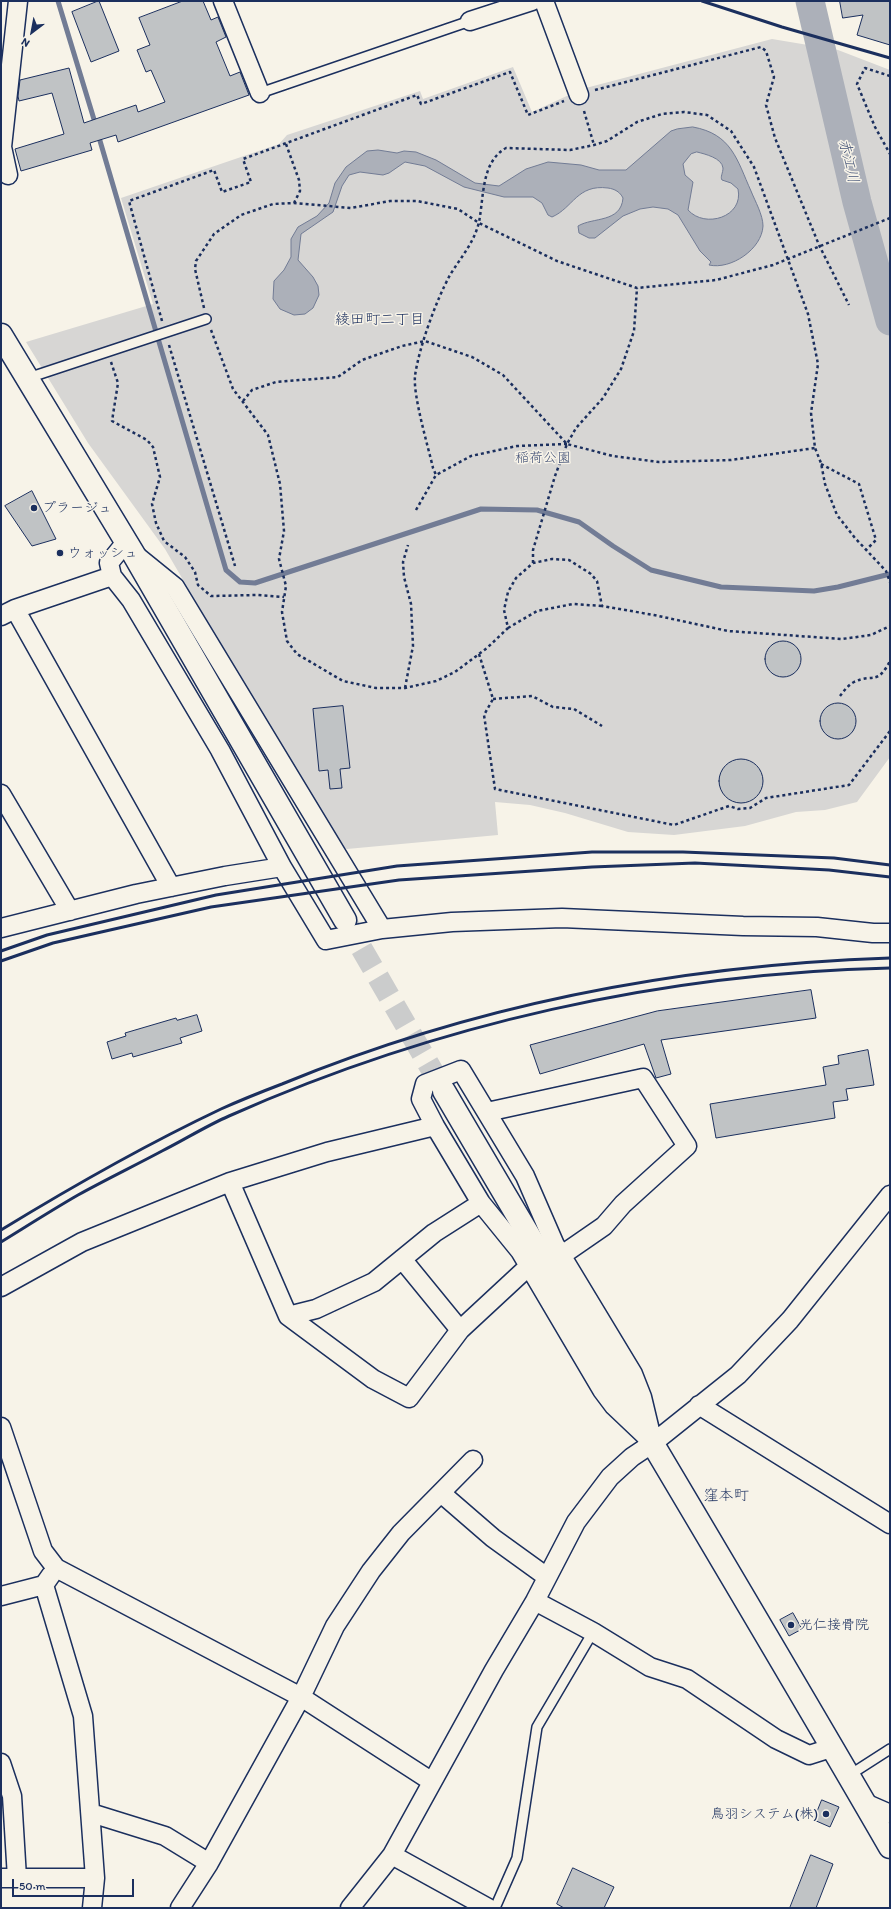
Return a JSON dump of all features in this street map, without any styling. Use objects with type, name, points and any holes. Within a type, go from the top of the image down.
[{"type":"street","points":[[8,175],[2,147],[18,1]]},
{"type":"street","points":[[223,1],[260,93]]},
{"type":"street","points":[[470,21],[532,1]]},
{"type":"street","points":[[544,1],[579,95]]},
{"type":"street","points":[[1,335],[130,548],[345,920]]},
{"type":"street","points":[[130,548],[109,563],[112,576],[131,600],[220,750],[282,867],[326,940],[382,929],[452,922],[562,918],[743,926],[817,926],[873,933],[890,933]]},
{"type":"street","points":[[130,548],[175,587],[382,929]]},
{"type":"street","points":[[112,576],[8,613],[171,887]]},
{"type":"street","points":[[1,794],[70,911]]},
{"type":"street","points":[[1,928],[171,887],[225,876],[282,867]]},
{"type":"street","points":[[461,1070],[525,1176],[562,1255],[633,1374],[642,1398],[653,1443],[614,1406],[569,1336],[520,1251],[481,1203],[435,1126],[421,1099],[425,1084],[461,1070]]},
{"type":"street","points":[[487,1112],[643,1078],[687,1146],[623,1204],[604,1226],[562,1255]]},
{"type":"street","points":[[444,1091],[890,1847]]},
{"type":"street","points":[[1,1287],[82,1242],[230,1182],[327,1152],[435,1126]]},
{"type":"street","points":[[230,1182],[288,1316],[373,1379],[409,1398],[460,1330],[529,1266]]},
{"type":"street","points":[[350,1908],[392,1855],[431,1781],[535,1601],[576,1522],[610,1477],[632,1456],[653,1443],[738,1375],[790,1320],[890,1195]]},
{"type":"street","points":[[288,1316],[316,1309],[374,1282],[434,1233],[481,1203]]},
{"type":"street","points":[[402,1259],[460,1330]]},
{"type":"street","points":[[699,1405],[890,1524]]},
{"type":"street","points":[[1,1427],[43,1551],[56,1568],[301,1697],[431,1781]]},
{"type":"street","points":[[180,1908],[209,1863],[301,1697],[335,1626],[371,1571],[401,1533],[473,1460]]},
{"type":"street","points":[[441,1493],[493,1538],[547,1578]]},
{"type":"street","points":[[1,1596],[44,1585],[56,1568]]},
{"type":"street","points":[[44,1585],[83,1716],[95,1878],[92,1908]]},
{"type":"street","points":[[535,1601],[593,1632],[650,1667],[687,1679],[776,1739],[810,1755],[831,1748]]},
{"type":"street","points":[[1,1763],[12,1796],[9,1878],[95,1878]]},
{"type":"street","points":[[865,1803],[890,1814]]},
{"type":"street","points":[[91,1813],[165,1836],[209,1863]]},
{"type":"street","points":[[392,1855],[488,1908]]},
{"type":"lane","points":[[260,93],[470,21]]},
{"type":"lane","points":[[28,378],[206,319]]},
{"type":"lane","points":[[495,1908],[517,1858],[537,1727],[593,1632]]},
{"type":"lane","points":[[848,1776],[890,1749]]},
{"type":"path","points":[[235,566],[165,332],[128,201],[214,170],[222,192],[251,182],[243,159],[417,95],[421,104],[510,72],[528,115],[579,95],[761,47],[766,51],[774,77],[766,105],[775,138],[820,244],[850,305]]},
{"type":"path","points":[[890,76],[865,68],[857,84],[875,127],[890,154]]},
{"type":"path","points":[[579,95],[594,145]]},
{"type":"path","points":[[436,475],[418,405],[415,378],[436,305],[450,276],[474,239],[487,170],[498,152],[506,148],[516,147],[570,150],[607,141],[637,122],[662,114],[684,112],[707,115],[731,131],[754,167],[783,242],[787,258],[808,314],[818,364],[811,413],[815,448],[821,464],[825,484],[837,515],[855,538],[886,571],[890,582]]},
{"type":"path","points":[[286,144],[299,180],[300,192],[294,203]]},
{"type":"path","points":[[890,218],[820,244],[773,265],[716,280],[637,288],[557,261],[478,223],[458,209],[417,201],[390,201],[351,208],[294,203],[273,204],[241,215],[214,234],[196,261],[195,269],[206,319],[218,345],[233,389],[268,435],[280,484],[284,531],[279,559],[286,586],[282,612],[287,641],[297,654],[343,681],[376,688],[405,688],[436,681],[455,672],[479,654],[508,628],[537,610],[573,604],[602,606],[654,615],[728,631],[842,639],[871,635],[890,626]]},
{"type":"path","points":[[533,563],[533,550],[555,476],[567,444],[576,428],[603,398],[621,369],[634,331],[637,288]]},
{"type":"path","points":[[243,401],[252,390],[276,382],[313,381],[338,377],[362,360],[402,346],[425,341],[472,358],[503,375],[567,444]]},
{"type":"path","points":[[108,352],[118,383],[112,421],[147,440],[153,447],[160,477],[152,504],[156,523],[164,541],[185,557],[195,572],[198,585],[211,596],[258,595],[284,597]]},
{"type":"path","points":[[416,510],[436,475],[471,456],[517,446],[567,444],[613,456],[659,462],[731,460],[815,448]]},
{"type":"path","points":[[821,464],[859,484],[876,540],[866,550]]},
{"type":"path","points":[[405,688],[413,646],[411,604],[404,577],[403,562],[408,545]]},
{"type":"path","points":[[508,628],[504,610],[508,592],[516,578],[533,563],[552,559],[569,560],[591,574],[597,581],[602,606]]},
{"type":"path","points":[[479,654],[493,699],[484,715],[495,789],[674,825],[729,806],[738,809],[750,808],[766,798],[850,785],[890,731]]},
{"type":"path","points":[[840,696],[854,682],[875,679],[882,673],[890,661]]},
{"type":"path","points":[[493,699],[532,696],[553,707],[574,709],[602,726]]},
{"type":"green space","name":"稲荷公園","points":[[772,39],[838,50],[890,70],[890,757],[857,802],[825,810],[796,812],[745,826],[674,835],[628,832],[565,813],[530,805],[495,802],[498,835],[347,849],[339,846],[165,549],[88,443],[26,342],[153,304],[121,198],[279,144],[287,135],[420,91],[423,99],[513,67],[532,112],[582,89]]},
{"type":"shaded area","points":[[693,127],[706,130],[717,136],[725,142],[742,169],[760,213],[763,226],[757,242],[751,250],[735,261],[718,266],[709,265],[711,262],[700,251],[678,215],[668,209],[653,207],[640,209],[623,216],[595,238],[589,238],[579,233],[578,226],[605,218],[617,212],[621,206],[623,198],[619,192],[613,189],[598,188],[582,193],[559,213],[552,217],[548,215],[542,203],[533,197],[504,197],[464,187],[425,166],[405,162],[389,173],[383,175],[360,172],[349,175],[342,186],[333,212],[301,234],[298,260],[313,277],[318,286],[319,295],[313,308],[305,314],[294,315],[280,309],[273,299],[274,281],[284,270],[291,257],[291,239],[298,227],[317,216],[329,203],[335,183],[346,167],[367,151],[378,150],[397,153],[404,151],[416,152],[436,160],[475,183],[499,186],[526,169],[548,162],[581,165],[599,170],[626,170],[671,131]],"holes":[[[697,152],[713,157],[720,162],[723,168],[722,180],[731,183],[738,189],[738,199],[735,207],[722,217],[704,219],[695,216],[688,210],[693,182],[685,175],[683,164],[691,154]]]},
{"type":"building","points":[[99,1],[119,51],[91,62],[72,12]]},
{"type":"building","points":[[183,1],[203,1],[211,20],[218,17],[226,37],[216,42],[230,76],[240,72],[249,95],[118,142],[116,135],[90,143],[92,150],[21,171],[15,149],[64,134],[52,93],[19,101],[18,96],[20,80],[69,68],[84,123],[136,105],[138,112],[165,102],[151,70],[146,72],[137,50],[150,45],[139,18]]},
{"type":"building","points":[[840,1],[890,1],[890,45],[857,35],[863,15],[843,18]]},
{"type":"building","points":[[32,491],[56,539],[32,546],[5,506]]},
{"type":"building","points":[[783,641],[793,644],[798,649],[801,659],[798,669],[793,674],[783,677],[773,674],[768,669],[765,659],[768,649],[773,644]]},
{"type":"building","points":[[838,703],[848,706],[853,711],[856,721],[853,731],[848,736],[838,739],[828,736],[823,731],[820,721],[823,711],[828,706]]},
{"type":"building","points":[[343,706],[350,768],[340,769],[342,788],[330,789],[328,770],[319,771],[313,709]]},
{"type":"building","points":[[741,759],[753,763],[759,769],[763,781],[759,793],[753,799],[741,803],[729,799],[723,793],[719,781],[723,769],[729,763]]},
{"type":"building","points":[[811,990],[816,1018],[661,1040],[671,1074],[656,1078],[644,1044],[540,1074],[530,1045],[657,1011]]},
{"type":"building","points":[[197,1015],[202,1031],[180,1038],[182,1043],[133,1057],[132,1053],[112,1059],[107,1042],[126,1036],[125,1033],[176,1018],[177,1020]]},
{"type":"building","points":[[868,1050],[874,1085],[846,1089],[848,1100],[833,1102],[835,1118],[716,1138],[710,1104],[826,1085],[823,1067],[839,1064],[838,1056]]},
{"type":"building","name":"光仁接骨院","points":[[793,1613],[802,1629],[789,1636],[780,1620]]},
{"type":"building","name":"鳥羽システム(株)","points":[[822,1800],[839,1807],[830,1827],[814,1820]]},
{"type":"building","points":[[811,1855],[833,1864],[816,1908],[790,1908]]},
{"type":"building","points":[[573,1868],[614,1887],[604,1908],[564,1908],[557,1904]]},
{"type":"waterway","points":[[58,1],[96,126]]},
{"type":"waterway","name":"赤江川","points":[[810,1],[857,202],[890,321]]},
{"type":"waterway","points":[[98,134],[226,570],[240,582],[255,583],[481,509],[537,510],[579,522],[651,570],[721,587],[814,591],[838,587],[890,574]]},
{"type":"tunnel","points":[[345,920],[444,1091]]},
{"type":"railway","points":[[702,1],[782,27],[890,58]]},
{"type":"railway","points":[[1,951],[47,935],[216,895],[397,866],[592,852],[683,852],[834,858],[890,865]]},
{"type":"railway","points":[[1,961],[53,943],[211,907],[399,880],[592,867],[695,863],[829,870],[890,877]]},
{"type":"railway","points":[[1,1230],[110,1166],[221,1109],[355,1056],[429,1032],[505,1011],[580,994],[657,980],[734,969],[812,962],[890,958]]},
{"type":"railway","points":[[1,1242],[78,1195],[220,1120],[308,1083],[388,1055],[469,1030],[552,1009],[636,993],[720,980],[805,972],[890,968]]},
{"type":"place","name":"プラージュ","points":[[34,508]]},
{"type":"place","name":"ウォッシュ","points":[[60,553]]},
{"type":"place","name":"光仁接骨院","points":[[791,1625]]},
{"type":"place","name":"鳥羽システム(株)","points":[[826,1814]]},
{"type":"district","name":"綾田町二丁目","points":[[380,320]]},
{"type":"district","name":"窪本町","points":[[726,1496]]}]
